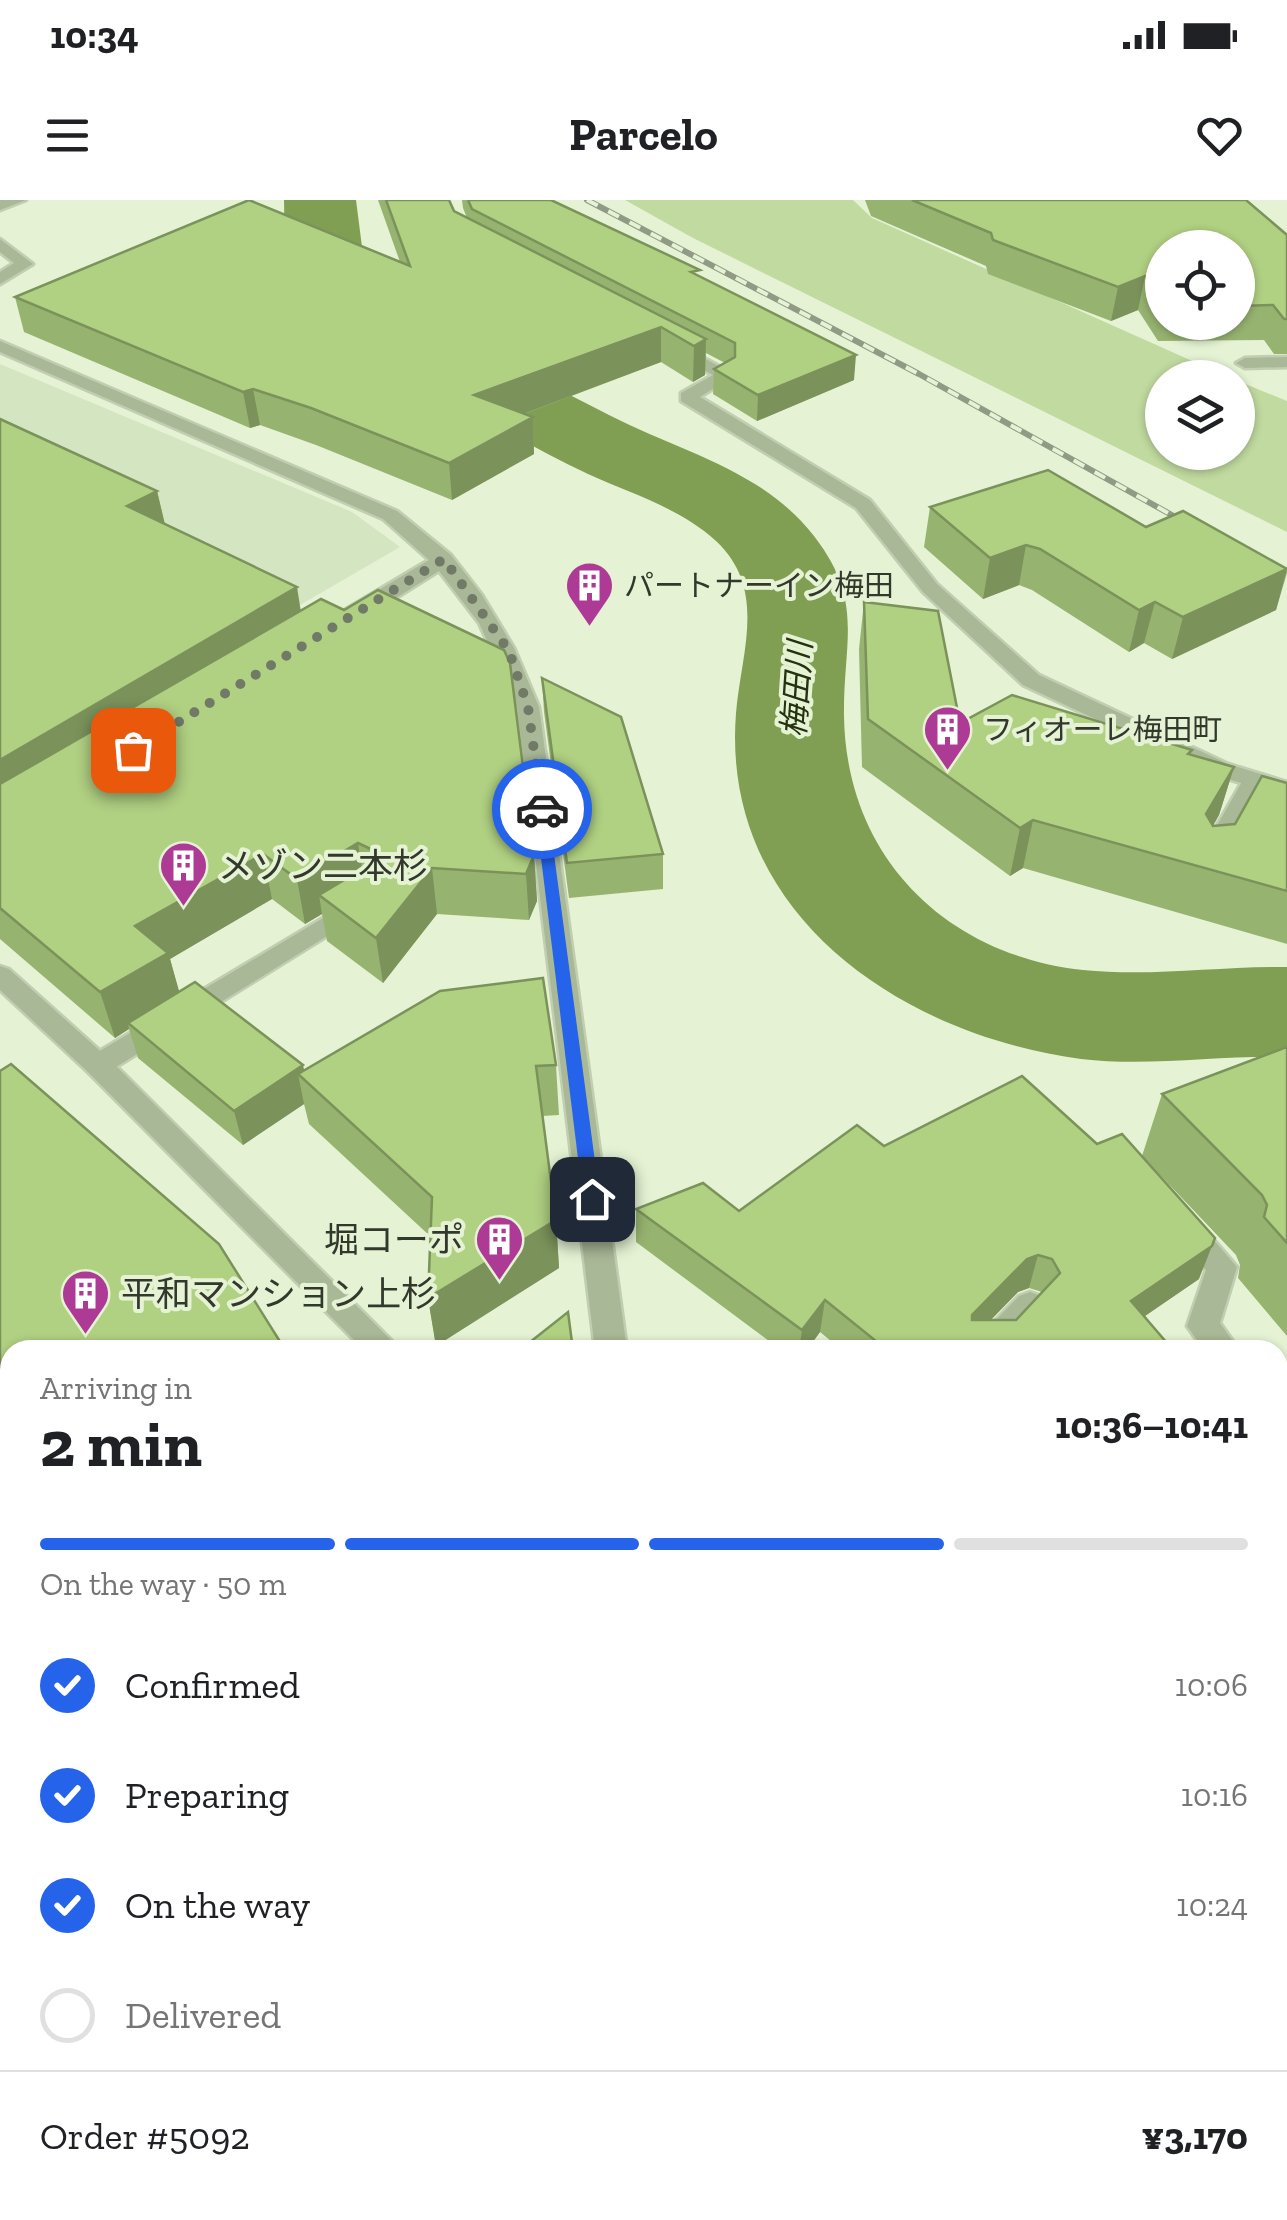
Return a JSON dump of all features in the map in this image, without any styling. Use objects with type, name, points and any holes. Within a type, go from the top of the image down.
[{"type":"street","points":[[0,205],[18,200]]},
{"type":"street","points":[[0,244],[25,264],[0,279]]},
{"type":"street","points":[[646,332],[726,375],[687,398],[863,504],[930,588],[1032,680],[1220,769],[1287,790]]},
{"type":"street","points":[[0,346],[390,515],[444,559],[509,651],[528,707],[610,1340]]},
{"type":"street","points":[[1255,363],[1287,362]]},
{"type":"street","points":[[331,628],[444,559]]},
{"type":"street","points":[[1207,864],[1255,780]]},
{"type":"street","points":[[98,1065],[367,900]]},
{"type":"street","points":[[0,975],[98,1065],[375,1340]]},
{"type":"street","points":[[1156,1196],[1222,1266],[1204,1326],[1215,1340]]},
{"type":"street","points":[[993,1340],[1030,1305]]},
{"type":"shaded area","points":[[625,200],[853,200],[872,218],[1190,360],[1145,360],[1145,462],[693,238]]},
{"type":"shaded area","points":[[0,364],[352,512],[400,547],[0,779]]},
{"type":"shaded area","points":[[1255,388],[1287,401],[1287,532],[1162,470],[1255,470]]},
{"type":"building","points":[[249,200],[410,266],[386,200],[449,200],[454,211],[706,339],[694,346],[661,327],[474,395],[533,417],[449,463],[311,408],[253,389],[243,392],[15,297]]},
{"type":"building","points":[[468,200],[551,200],[700,270],[691,272],[856,355],[758,395],[714,369],[735,357],[735,343],[472,209]]},
{"type":"building","points":[[912,200],[1246,200],[1287,235],[1287,319],[1273,305],[1255,306],[1255,230],[1145,230],[1145,276],[1118,287],[993,240],[991,233]]},
{"type":"building","points":[[0,419],[157,491],[127,506],[297,587],[0,760]]},
{"type":"building","points":[[1048,470],[1146,527],[1183,511],[1287,569],[1183,617],[1155,602],[1139,610],[1040,549],[1026,545],[990,558],[930,507]]},
{"type":"building","points":[[378,590],[504,650],[510,663],[534,855],[526,874],[432,868],[376,938],[319,895],[371,864],[375,851],[358,843],[297,879],[263,854],[135,926],[168,953],[100,992],[0,908],[0,784],[321,599],[344,610]]},
{"type":"building","points":[[864,602],[938,611],[960,723],[1012,695],[1192,750],[1188,754],[1234,767],[1206,814],[1213,826],[1235,824],[1262,776],[1287,783],[1287,891],[1033,820],[1020,828],[868,719]]},
{"type":"building","points":[[542,678],[621,717],[663,854],[567,863]]},
{"type":"building","points":[[543,978],[556,1065],[536,1066],[556,1220],[428,1298],[432,1197],[298,1074],[440,991]]},
{"type":"building","points":[[195,982],[303,1065],[234,1111],[128,1023]]},
{"type":"building","points":[[1287,1047],[1287,1243],[1264,1217],[1267,1205],[1262,1195],[1162,1094]]},
{"type":"building","points":[[11,1064],[219,1244],[279,1340],[0,1340],[0,1071]]},
{"type":"building","points":[[1022,1076],[1097,1144],[1122,1134],[1215,1238],[1212,1246],[1131,1301],[1164,1340],[875,1340],[825,1300],[802,1330],[636,1209],[703,1183],[739,1211],[857,1125],[884,1146]],"holes":[[[1038,1255],[1052,1259],[1060,1273],[1016,1320],[972,1320],[972,1315],[1027,1259]]]},
{"type":"building","points":[[568,1312],[572,1340],[533,1340]]},
{"type":"waterway","name":"梅田川","points":[[320,200],[328,282],[354,313],[601,446],[709,494],[748,520],[783,560],[799,603],[790,717],[794,776],[808,829],[832,875],[865,915],[906,949],[952,976],[1004,997],[1060,1011],[1115,1016],[1287,1012]]},
{"type":"railway","points":[[587,200],[919,374],[1186,523]]},
{"type":"railway","points":[[1181,520],[1197,529]]},
{"type":"way so far","points":[[133,750],[444,559],[474,596],[509,651],[528,707],[542,809]]},
{"type":"place","name":"パートナーイン梅田","points":[[589,628]]},
{"type":"place","name":"フィオーレ梅田町","points":[[948,772]]},
{"type":"place","name":"メゾン二本杉","points":[[183,908]]},
{"type":"place","name":"堀コーポ","points":[[499,1282]]},
{"type":"place","name":"平和マンション上杉","points":[[86,1336]]},
{"type":"route","points":[[542,809],[592,1199]]}]
